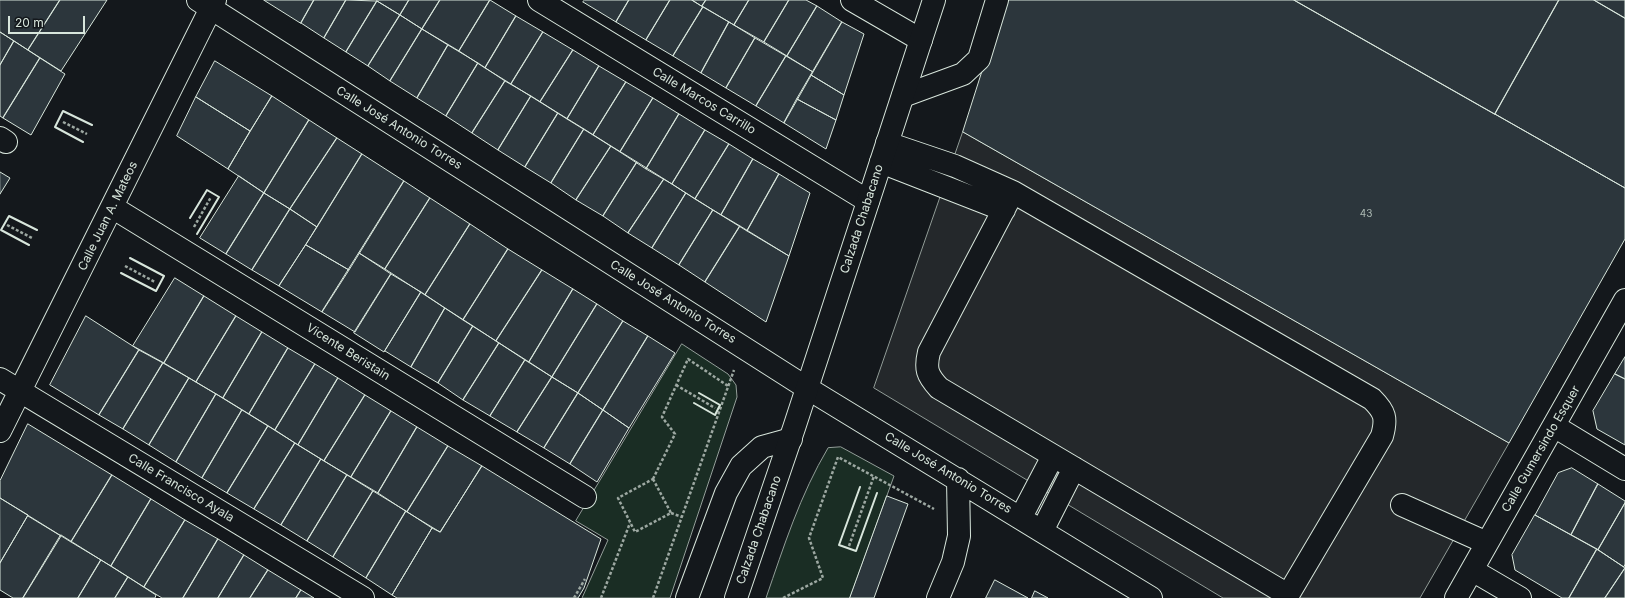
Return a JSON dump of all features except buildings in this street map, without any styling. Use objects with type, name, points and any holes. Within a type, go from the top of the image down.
[{"type":"street","name":"Calle Marcos Carrillo","points":[[539,0],[868,201]]},
{"type":"street","points":[[852,0],[921,40]]},
{"type":"street","name":"Calzada Chabacano","points":[[736,598],[808,388],[934,0]]},
{"type":"street","points":[[903,96],[962,74],[979,59],[997,0]]},
{"type":"street","name":"Calle Juan A. Mateos","points":[[0,431],[112,207],[208,3]]},
{"type":"street","name":"Calle José Antonio Torres","points":[[208,3],[808,388],[1151,598]]},
{"type":"street","points":[[884,153],[955,166],[1009,201],[1372,399],[1382,409],[1386,422],[1382,436],[1292,597],[939,388],[930,378],[926,365],[929,352],[1009,201]]},
{"type":"street","name":"Vicente Beristain","points":[[112,207],[584,497]]},
{"type":"street","name":"Calle Gumersindo Esquer","points":[[1456,598],[1625,300]]},
{"type":"street","name":"Calle Francisco Ayala","points":[[0,379],[363,598]]},
{"type":"street","points":[[1554,426],[1625,469]]},
{"type":"street","points":[[687,598],[726,493],[741,466],[762,447],[791,439]]},
{"type":"street","points":[[1020,517],[1053,456]]},
{"type":"street","points":[[1042,531],[1074,468]]},
{"type":"street","points":[[938,598],[953,562],[959,536],[958,479]]},
{"type":"street","points":[[1402,505],[1487,543]]},
{"type":"street","points":[[1472,570],[1520,598]]},
{"type":"path","points":[[63,122],[87,134]]},
{"type":"path","points":[[194,227],[211,197]]},
{"type":"path","points":[[7,225],[32,238]]},
{"type":"path","points":[[126,266],[155,282]]},
{"type":"path","points":[[653,598],[743,346]]},
{"type":"path","points":[[671,513],[635,532],[618,498],[653,479],[675,434],[662,418],[688,359],[728,386]]},
{"type":"path","points":[[676,385],[716,408]]},
{"type":"path","points":[[783,598],[823,578],[809,538],[838,457],[937,510]]},
{"type":"path","points":[[849,546],[874,476]]},
{"type":"path","points":[[653,479],[671,513],[682,517]]},
{"type":"path","points":[[601,598],[630,523]]},
{"type":"path","points":[[574,598],[585,579]]},
{"type":"green space","points":[[682,344],[728,374],[736,385],[737,397],[670,598],[582,598],[608,540],[576,521]]},
{"type":"green space","points":[[841,447],[894,476],[850,598],[766,598],[793,521],[809,484],[828,448]]},
{"type":"shaded area","points":[[963,132],[1509,443],[1420,598],[1223,598],[874,388]]},
{"type":"wall","points":[[83,142],[55,127],[63,111],[92,125]]},
{"type":"wall","points":[[190,218],[207,190],[219,197],[197,234]]},
{"type":"wall","points":[[29,245],[1,230],[9,216],[37,230]]},
{"type":"wall","points":[[121,273],[156,291],[164,276],[130,258]]},
{"type":"wall","points":[[694,403],[715,415],[720,405],[699,393]]},
{"type":"wall","points":[[860,487],[839,545],[856,551],[877,493]]}]
